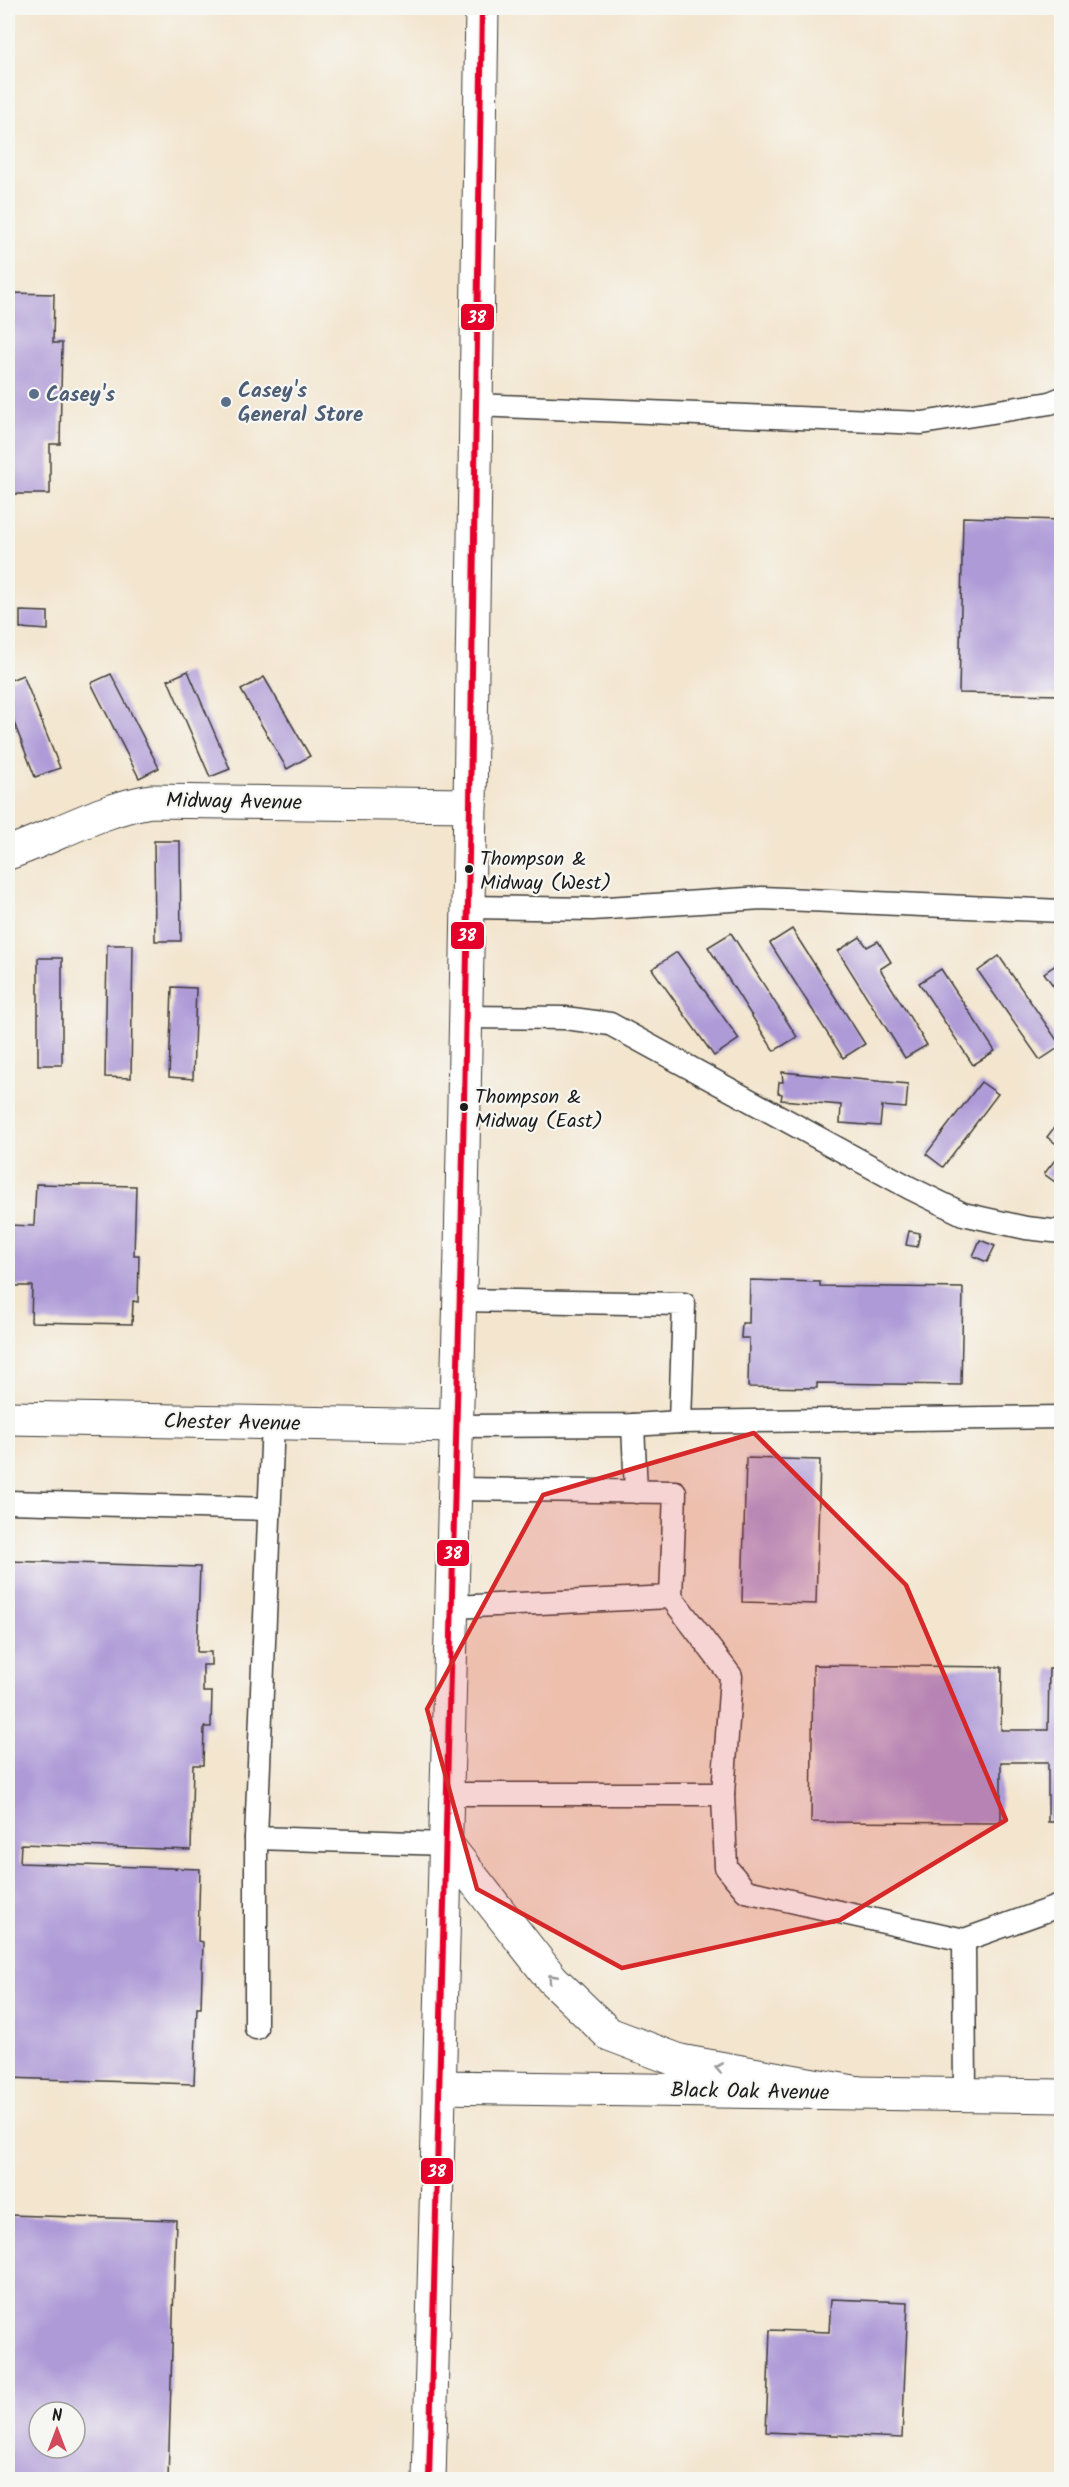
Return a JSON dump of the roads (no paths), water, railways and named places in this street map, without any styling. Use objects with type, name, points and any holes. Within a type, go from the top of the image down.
[{"type":"main road","points":[[429,2480],[460,1300],[482,8]]},
{"type":"main road","name":"Midway Avenue","points":[[8,853],[126,805],[152,801],[470,805]]},
{"type":"main road","name":"Chester Avenue","points":[[8,1418],[457,1426]]},
{"type":"main road","points":[[446,1844],[552,1979],[609,2034],[680,2061],[859,2092]]},
{"type":"main road","name":"Black Oak Avenue","points":[[439,2087],[1062,2096]]},
{"type":"lane","points":[[476,405],[922,423],[1050,403],[1062,398]]},
{"type":"lane","points":[[468,907],[592,909],[762,898],[1062,911]]},
{"type":"lane","points":[[466,1017],[565,1018],[610,1024],[910,1188],[963,1214],[1026,1228],[1062,1232]]},
{"type":"lane","points":[[460,1300],[684,1304],[680,1422]]},
{"type":"lane","points":[[457,1426],[1062,1418]]},
{"type":"lane","points":[[256,2028],[256,1838],[273,1422]]},
{"type":"lane","points":[[633,1425],[636,1492]]},
{"type":"lane","points":[[455,1489],[675,1492],[671,1597],[731,1676],[723,1794],[726,1867],[746,1891],[964,1940],[1062,1905]]},
{"type":"lane","points":[[8,1502],[270,1509]]},
{"type":"lane","points":[[453,1607],[671,1597]]},
{"type":"lane","points":[[447,1794],[723,1794]]},
{"type":"lane","points":[[256,1838],[446,1844]]},
{"type":"lane","points":[[964,1940],[965,2094]]},
{"type":"place","name":"Casey's","points":[[34,394]]},
{"type":"place","name":"Casey's General Store","points":[[226,402]]},
{"type":"place","name":"Thompson & Midway (West)","points":[[469,869]]},
{"type":"place","name":"Thompson & Midway (East)","points":[[464,1107]]}]
